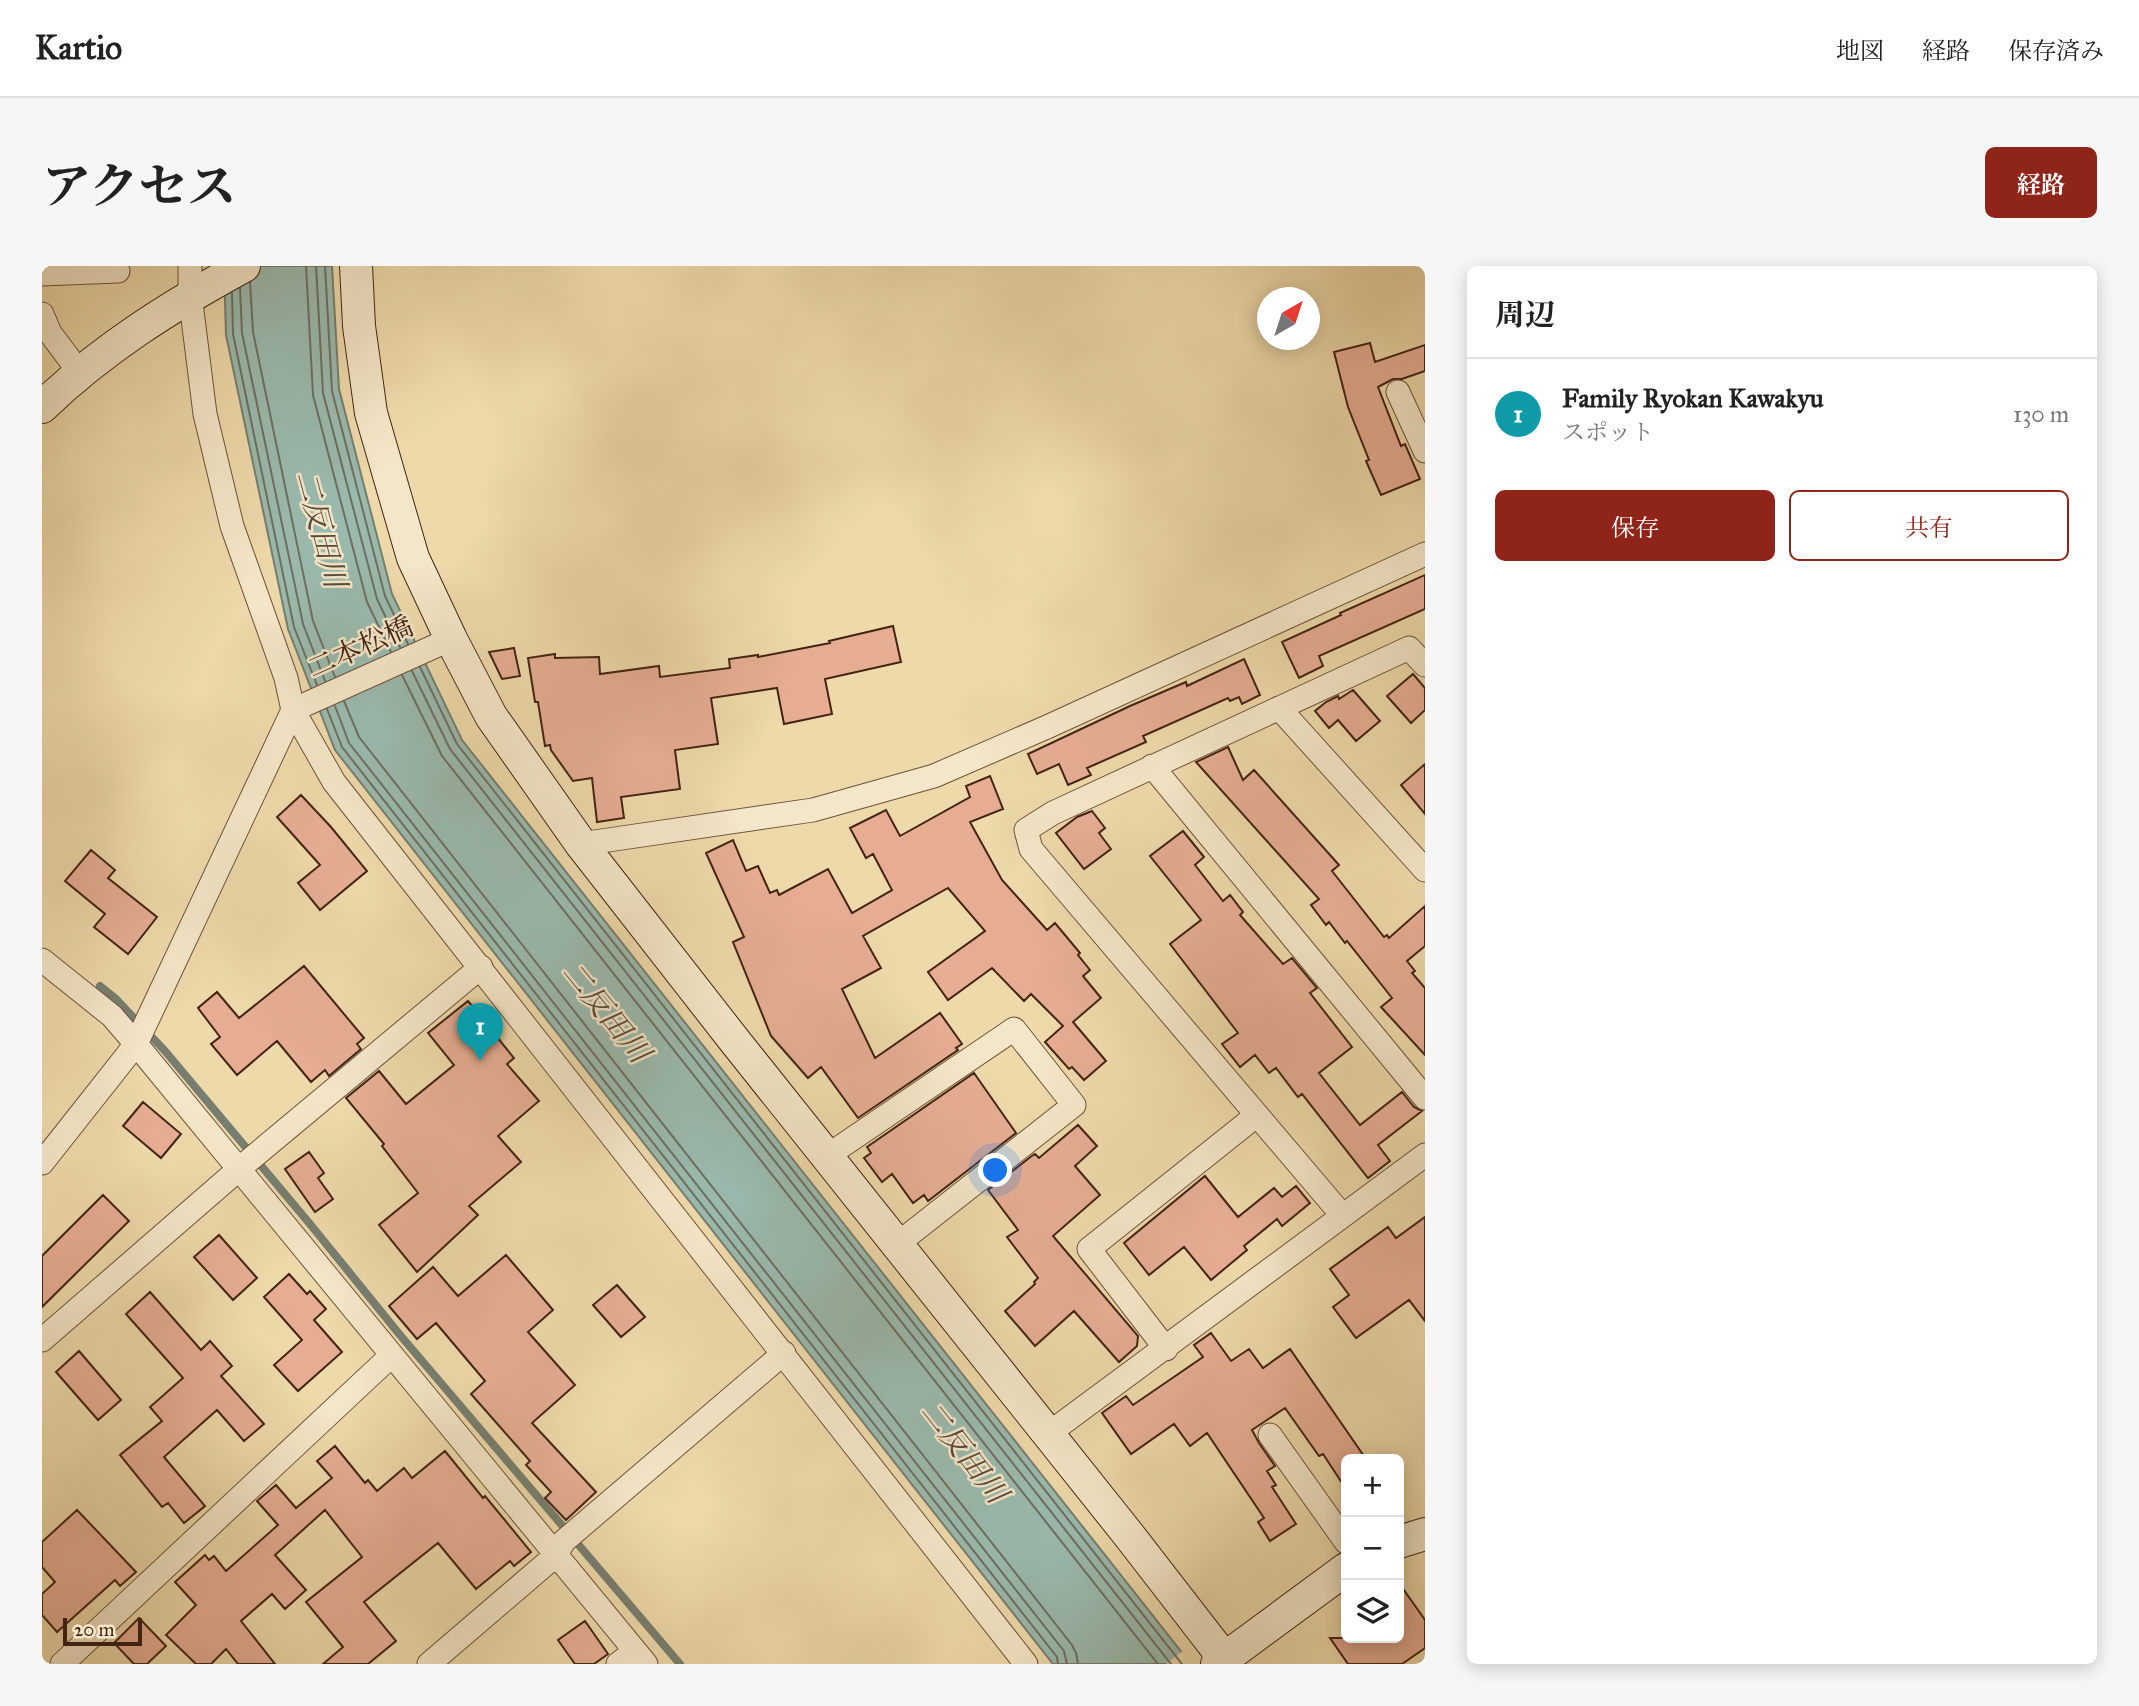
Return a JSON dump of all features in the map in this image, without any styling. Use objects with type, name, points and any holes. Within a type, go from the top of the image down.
[{"type":"street","points":[[42,407],[190,281],[244,266]]},
{"type":"street","points":[[356,266],[359,326],[372,413],[413,558],[491,716],[581,844],[1048,1434],[1220,1661],[1341,1573]]},
{"type":"street","points":[[42,274],[118,271]]},
{"type":"street","points":[[190,281],[205,414],[229,513],[286,678],[293,710],[334,782],[1026,1664]]},
{"type":"street","points":[[42,314],[50,332],[80,373]]},
{"type":"street","points":[[1398,392],[1425,451]]},
{"type":"street","points":[[581,844],[813,810],[934,776],[1425,554]]},
{"type":"street","name":"二本松橋","points":[[293,710],[451,639]]},
{"type":"street","points":[[1342,1215],[1031,849],[1026,830],[1053,813],[1409,648],[1425,665]]},
{"type":"street","points":[[1279,708],[1425,870]]},
{"type":"street","points":[[42,1163],[142,1031],[293,710]]},
{"type":"street","points":[[1152,766],[1425,1098]]},
{"type":"street","points":[[42,960],[112,1016],[142,1031],[248,1161],[392,1355],[565,1542],[633,1660]]},
{"type":"street","points":[[42,1340],[248,1161],[481,967]]},
{"type":"street","points":[[827,1156],[1014,1029],[1074,1105],[896,1245]]},
{"type":"street","points":[[1166,1349],[1089,1249],[1257,1115]]},
{"type":"street","points":[[1048,1434],[1425,1155]]},
{"type":"street","points":[[429,1664],[565,1542],[784,1353]]},
{"type":"street","points":[[62,1664],[392,1355]]},
{"type":"street","points":[[1270,1435],[1341,1535]]},
{"type":"street","points":[[1404,1540],[1425,1534]]},
{"type":"water","name":"二反田川","points":[[224,266],[332,266],[339,389],[392,594],[462,740],[1191,1664],[1053,1664],[335,750],[288,629],[226,335]]},
{"type":"pier","points":[[1184,1650],[1195,1664],[1166,1664]]},
{"type":"building","points":[[1370,343],[1375,362],[1425,345],[1425,371],[1402,379],[1393,379],[1378,387],[1401,446],[1405,444],[1420,479],[1381,495],[1366,461],[1369,460],[1348,407],[1334,352]]},
{"type":"building","points":[[1425,575],[1425,609],[1319,656],[1323,666],[1299,678],[1282,642]]},
{"type":"building","points":[[893,626],[901,662],[825,679],[832,714],[784,724],[777,688],[711,698],[718,744],[675,750],[680,789],[621,797],[624,818],[597,822],[592,778],[573,781],[550,745],[545,746],[528,658],[555,654],[555,658],[599,657],[600,674],[659,666],[660,677],[730,668],[729,659],[758,657],[830,643],[829,641]]},
{"type":"building","points":[[514,648],[520,676],[502,679],[489,652]]},
{"type":"building","points":[[1244,659],[1260,695],[1242,704],[1239,697],[1230,701],[1228,698],[1143,736],[1146,742],[1087,768],[1091,775],[1068,785],[1059,764],[1037,774],[1028,754],[1130,706],[1186,682],[1187,686]]},
{"type":"building","points":[[1413,674],[1425,688],[1425,710],[1411,723],[1387,696]]},
{"type":"building","points":[[1353,690],[1380,721],[1356,741],[1338,720],[1329,728],[1315,711],[1326,702],[1338,696],[1339,699]]},
{"type":"building","points":[[1228,747],[1243,780],[1254,770],[1339,865],[1332,871],[1384,937],[1387,935],[1389,938],[1425,906],[1425,946],[1407,961],[1415,971],[1412,973],[1425,988],[1425,1055],[1381,1007],[1392,998],[1347,941],[1345,943],[1329,922],[1326,925],[1311,905],[1319,899],[1196,762]]},
{"type":"building","points":[[1425,764],[1425,814],[1401,785]]},
{"type":"building","points":[[990,776],[1003,809],[970,822],[1002,880],[1047,930],[1055,923],[1080,953],[1078,955],[1090,970],[1083,976],[1101,998],[1073,1022],[1106,1061],[1084,1080],[1072,1067],[1069,1069],[1045,1042],[1063,1026],[1031,994],[1024,1001],[992,968],[948,1000],[928,972],[985,931],[948,888],[863,936],[881,968],[842,989],[875,1058],[940,1013],[962,1044],[956,1048],[958,1050],[858,1118],[821,1067],[808,1078],[771,1036],[733,942],[744,937],[706,853],[733,840],[746,871],[758,866],[770,893],[777,890],[779,895],[828,869],[852,913],[892,890],[873,854],[866,858],[850,828],[886,810],[900,836],[970,797],[966,786]]},
{"type":"building","points":[[301,795],[367,871],[320,910],[298,883],[320,865],[277,817]]},
{"type":"building","points":[[1092,811],[1105,828],[1099,833],[1111,849],[1084,869],[1056,833],[1077,817]]},
{"type":"building","points":[[1183,831],[1204,857],[1195,865],[1223,901],[1230,895],[1243,912],[1240,915],[1283,964],[1292,958],[1317,988],[1310,993],[1352,1047],[1319,1073],[1360,1125],[1402,1092],[1414,1107],[1422,1111],[1378,1145],[1390,1161],[1368,1178],[1302,1094],[1298,1097],[1276,1068],[1269,1073],[1255,1055],[1240,1067],[1222,1044],[1238,1033],[1170,944],[1201,920],[1150,856]]},
{"type":"building","points":[[91,850],[115,870],[108,878],[157,917],[128,954],[94,927],[105,914],[65,881]]},
{"type":"building","points":[[304,966],[364,1038],[357,1044],[361,1049],[329,1076],[325,1070],[311,1082],[277,1041],[237,1075],[211,1044],[220,1037],[198,1008],[217,992],[239,1018]]},
{"type":"building","points":[[468,1001],[514,1058],[507,1064],[539,1101],[498,1136],[521,1162],[469,1206],[478,1215],[417,1272],[379,1225],[418,1193],[382,1146],[384,1144],[346,1098],[379,1071],[406,1104],[454,1065],[428,1033]]},
{"type":"building","points":[[974,1073],[1016,1133],[928,1201],[924,1195],[913,1203],[892,1174],[882,1182],[864,1158],[871,1153],[867,1147]]},
{"type":"building","points":[[143,1102],[181,1134],[161,1158],[123,1126]]},
{"type":"building","points":[[1078,1125],[1097,1146],[1075,1166],[1100,1195],[1053,1236],[1138,1336],[1137,1346],[1119,1362],[1074,1311],[1035,1346],[1005,1311],[1035,1284],[1038,1278],[1007,1237],[1018,1230],[988,1190],[1033,1155],[1039,1158]]},
{"type":"building","points":[[309,1152],[324,1173],[318,1178],[333,1199],[315,1212],[285,1169]]},
{"type":"building","points":[[1205,1176],[1238,1217],[1274,1188],[1282,1197],[1296,1186],[1310,1203],[1282,1226],[1277,1219],[1244,1246],[1247,1250],[1211,1280],[1184,1247],[1149,1275],[1124,1243]]},
{"type":"building","points":[[103,1195],[129,1221],[42,1307],[42,1256]]},
{"type":"building","points":[[1425,1217],[1425,1321],[1409,1300],[1356,1338],[1333,1307],[1349,1295],[1330,1269],[1388,1227],[1396,1238]]},
{"type":"building","points":[[219,1235],[257,1278],[233,1300],[194,1257]]},
{"type":"building","points":[[506,1255],[553,1310],[528,1332],[575,1385],[532,1423],[596,1492],[566,1520],[545,1498],[551,1492],[526,1465],[530,1461],[471,1394],[485,1381],[436,1323],[417,1339],[389,1306],[433,1267],[458,1296]]},
{"type":"building","points":[[289,1274],[307,1294],[310,1291],[326,1309],[314,1320],[342,1352],[298,1391],[274,1365],[302,1340],[264,1297]]},
{"type":"building","points":[[617,1285],[645,1317],[621,1337],[593,1305]]},
{"type":"building","points":[[150,1292],[201,1350],[210,1341],[232,1366],[221,1376],[264,1424],[244,1441],[217,1410],[164,1457],[205,1506],[184,1523],[168,1503],[162,1507],[120,1455],[162,1421],[150,1407],[183,1378],[126,1314]]},
{"type":"building","points":[[1211,1333],[1231,1361],[1249,1349],[1263,1368],[1290,1349],[1363,1454],[1341,1454],[1341,1481],[1323,1454],[1319,1456],[1285,1408],[1252,1430],[1275,1466],[1267,1471],[1276,1485],[1272,1487],[1296,1524],[1270,1541],[1258,1522],[1264,1518],[1207,1433],[1190,1446],[1174,1424],[1131,1454],[1102,1413],[1126,1396],[1133,1405],[1203,1357],[1194,1345]]},
{"type":"building","points":[[79,1351],[121,1400],[98,1420],[56,1372]]},
{"type":"building","points":[[335,1446],[365,1483],[368,1480],[377,1491],[404,1468],[412,1478],[445,1451],[531,1552],[514,1566],[510,1561],[476,1589],[438,1543],[364,1602],[396,1641],[368,1664],[323,1664],[343,1647],[306,1602],[362,1557],[325,1510],[275,1555],[306,1590],[285,1609],[272,1594],[241,1621],[275,1664],[238,1664],[226,1649],[211,1664],[196,1664],[166,1635],[196,1605],[175,1582],[205,1555],[209,1560],[214,1556],[226,1571],[278,1525],[257,1501],[276,1485],[296,1508],[332,1478],[317,1461]]},
{"type":"building","points":[[77,1510],[136,1572],[120,1586],[115,1580],[57,1632],[42,1615],[42,1594],[55,1582],[42,1567],[42,1542]]},
{"type":"building","points":[[1404,1590],[1425,1620],[1425,1648],[1402,1664],[1348,1664],[1330,1638],[1341,1638],[1341,1643],[1404,1643]]},
{"type":"building","points":[[139,1618],[166,1646],[147,1664],[134,1664],[114,1643]]},
{"type":"building","points":[[585,1621],[608,1654],[594,1664],[575,1664],[558,1640]]},
{"type":"waterway","points":[[100,986],[115,998],[165,1051],[400,1335],[680,1664]]},
{"type":"place","name":"Family Ryokan Kawakyu","points":[[480,1061]]}]
